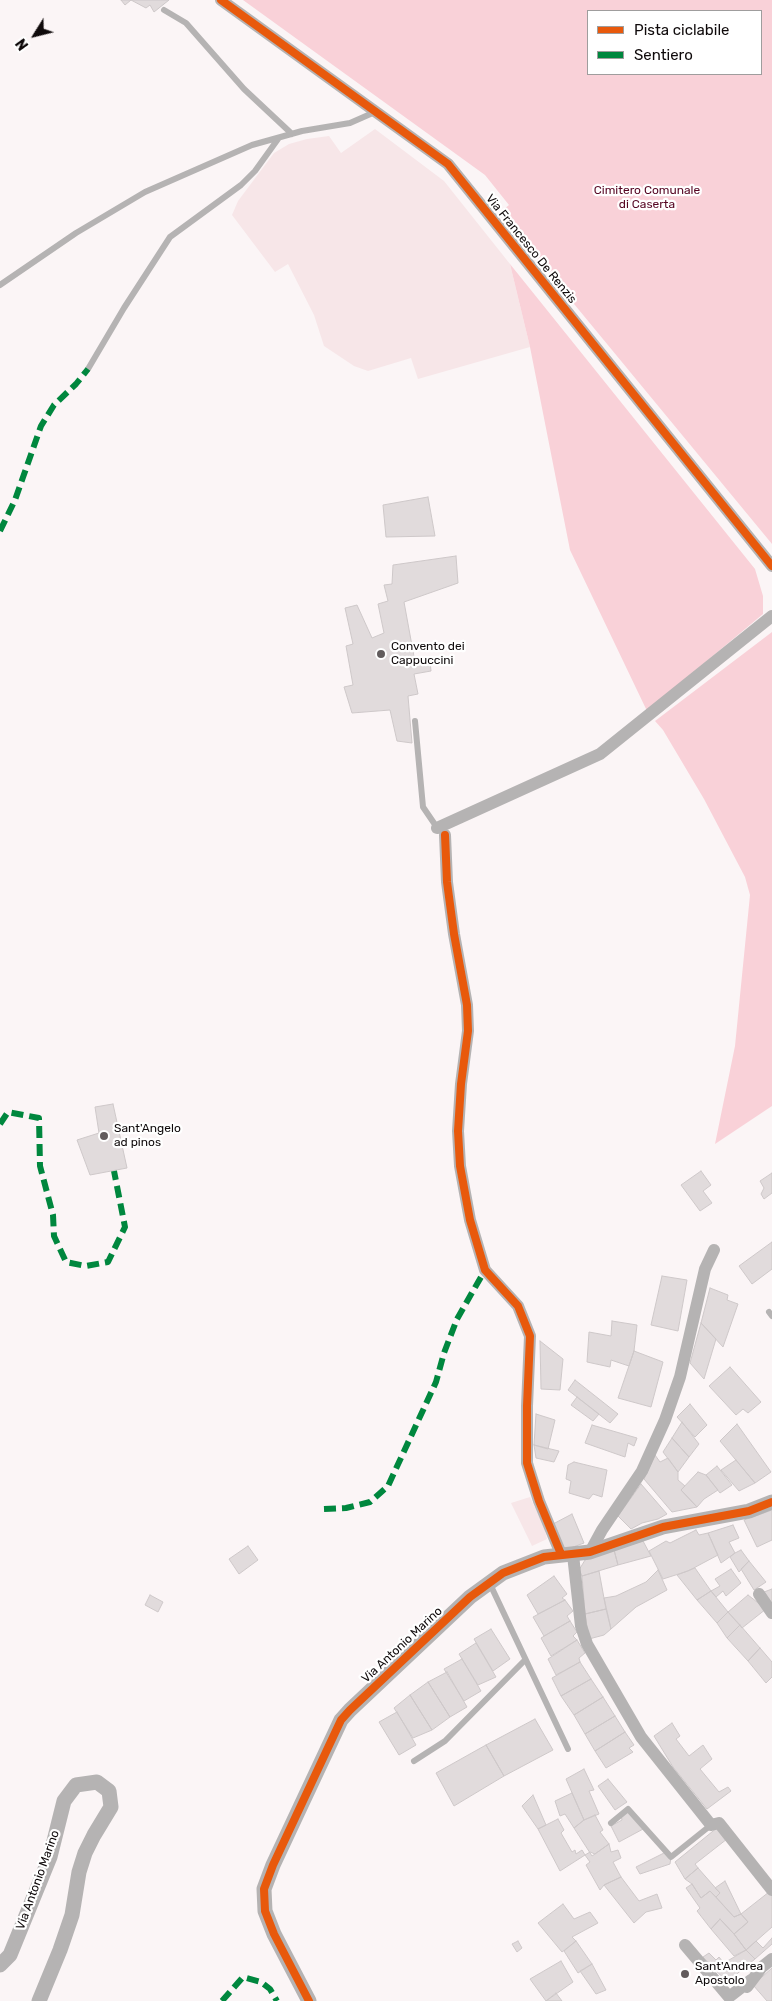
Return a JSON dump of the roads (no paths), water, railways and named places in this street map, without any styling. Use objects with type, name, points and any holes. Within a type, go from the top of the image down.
[{"type":"street","name":"Via Francesco De Renzis","points":[[221,0],[448,164],[772,566]]},
{"type":"street","points":[[772,616],[600,754],[441,831],[454,934],[467,1005],[468,1040],[461,1084],[458,1131],[460,1166],[470,1220],[485,1270],[518,1306],[530,1336],[527,1406],[528,1463],[539,1501],[567,1555],[581,1626],[587,1644],[641,1737],[712,1825],[719,1823],[772,1890]]},
{"type":"street","points":[[590,1552],[602,1530],[637,1480],[658,1438],[680,1377],[705,1270],[714,1250]]},
{"type":"street","name":"Via Antonio Marino","points":[[309,2001],[274,1934],[265,1911],[264,1889],[273,1865],[341,1720],[470,1597],[503,1573],[527,1563],[590,1552],[663,1527],[749,1511],[772,1502]]},
{"type":"street","points":[[759,1594],[772,1613]]},
{"type":"street","name":"Via Antonio Marino","points":[[0,1965],[10,1955],[50,1857],[64,1801],[76,1785],[97,1782],[109,1791],[111,1807],[85,1853],[79,1872],[72,1915],[40,2001]]},
{"type":"street","points":[[685,1945],[730,1997],[772,1959]]},
{"type":"street","points":[[738,2001],[751,1980]]},
{"type":"lane","points":[[164,10],[186,23],[244,89],[292,134]]},
{"type":"lane","points":[[0,284],[76,233],[145,192],[252,146],[292,134],[350,123],[375,112]]},
{"type":"lane","points":[[88,369],[170,236],[241,185],[255,171],[278,139]]},
{"type":"lane","points":[[415,721],[423,807],[441,831]]},
{"type":"lane","points":[[489,1583],[568,1749]]},
{"type":"lane","points":[[414,1762],[445,1740],[525,1660]]},
{"type":"lane","points":[[611,1823],[628,1809],[671,1857],[712,1825]]},
{"type":"place","name":"Convento dei Cappuccini","points":[[381,654]]},
{"type":"place","name":"Sant'Angelo ad pinos","points":[[104,1136]]},
{"type":"place","name":"Sant'Andrea Apostolo","points":[[685,1974]]},
{"type":"park label","name":"Cimitero Comunale di Caserta","points":[[647,198]]}]
